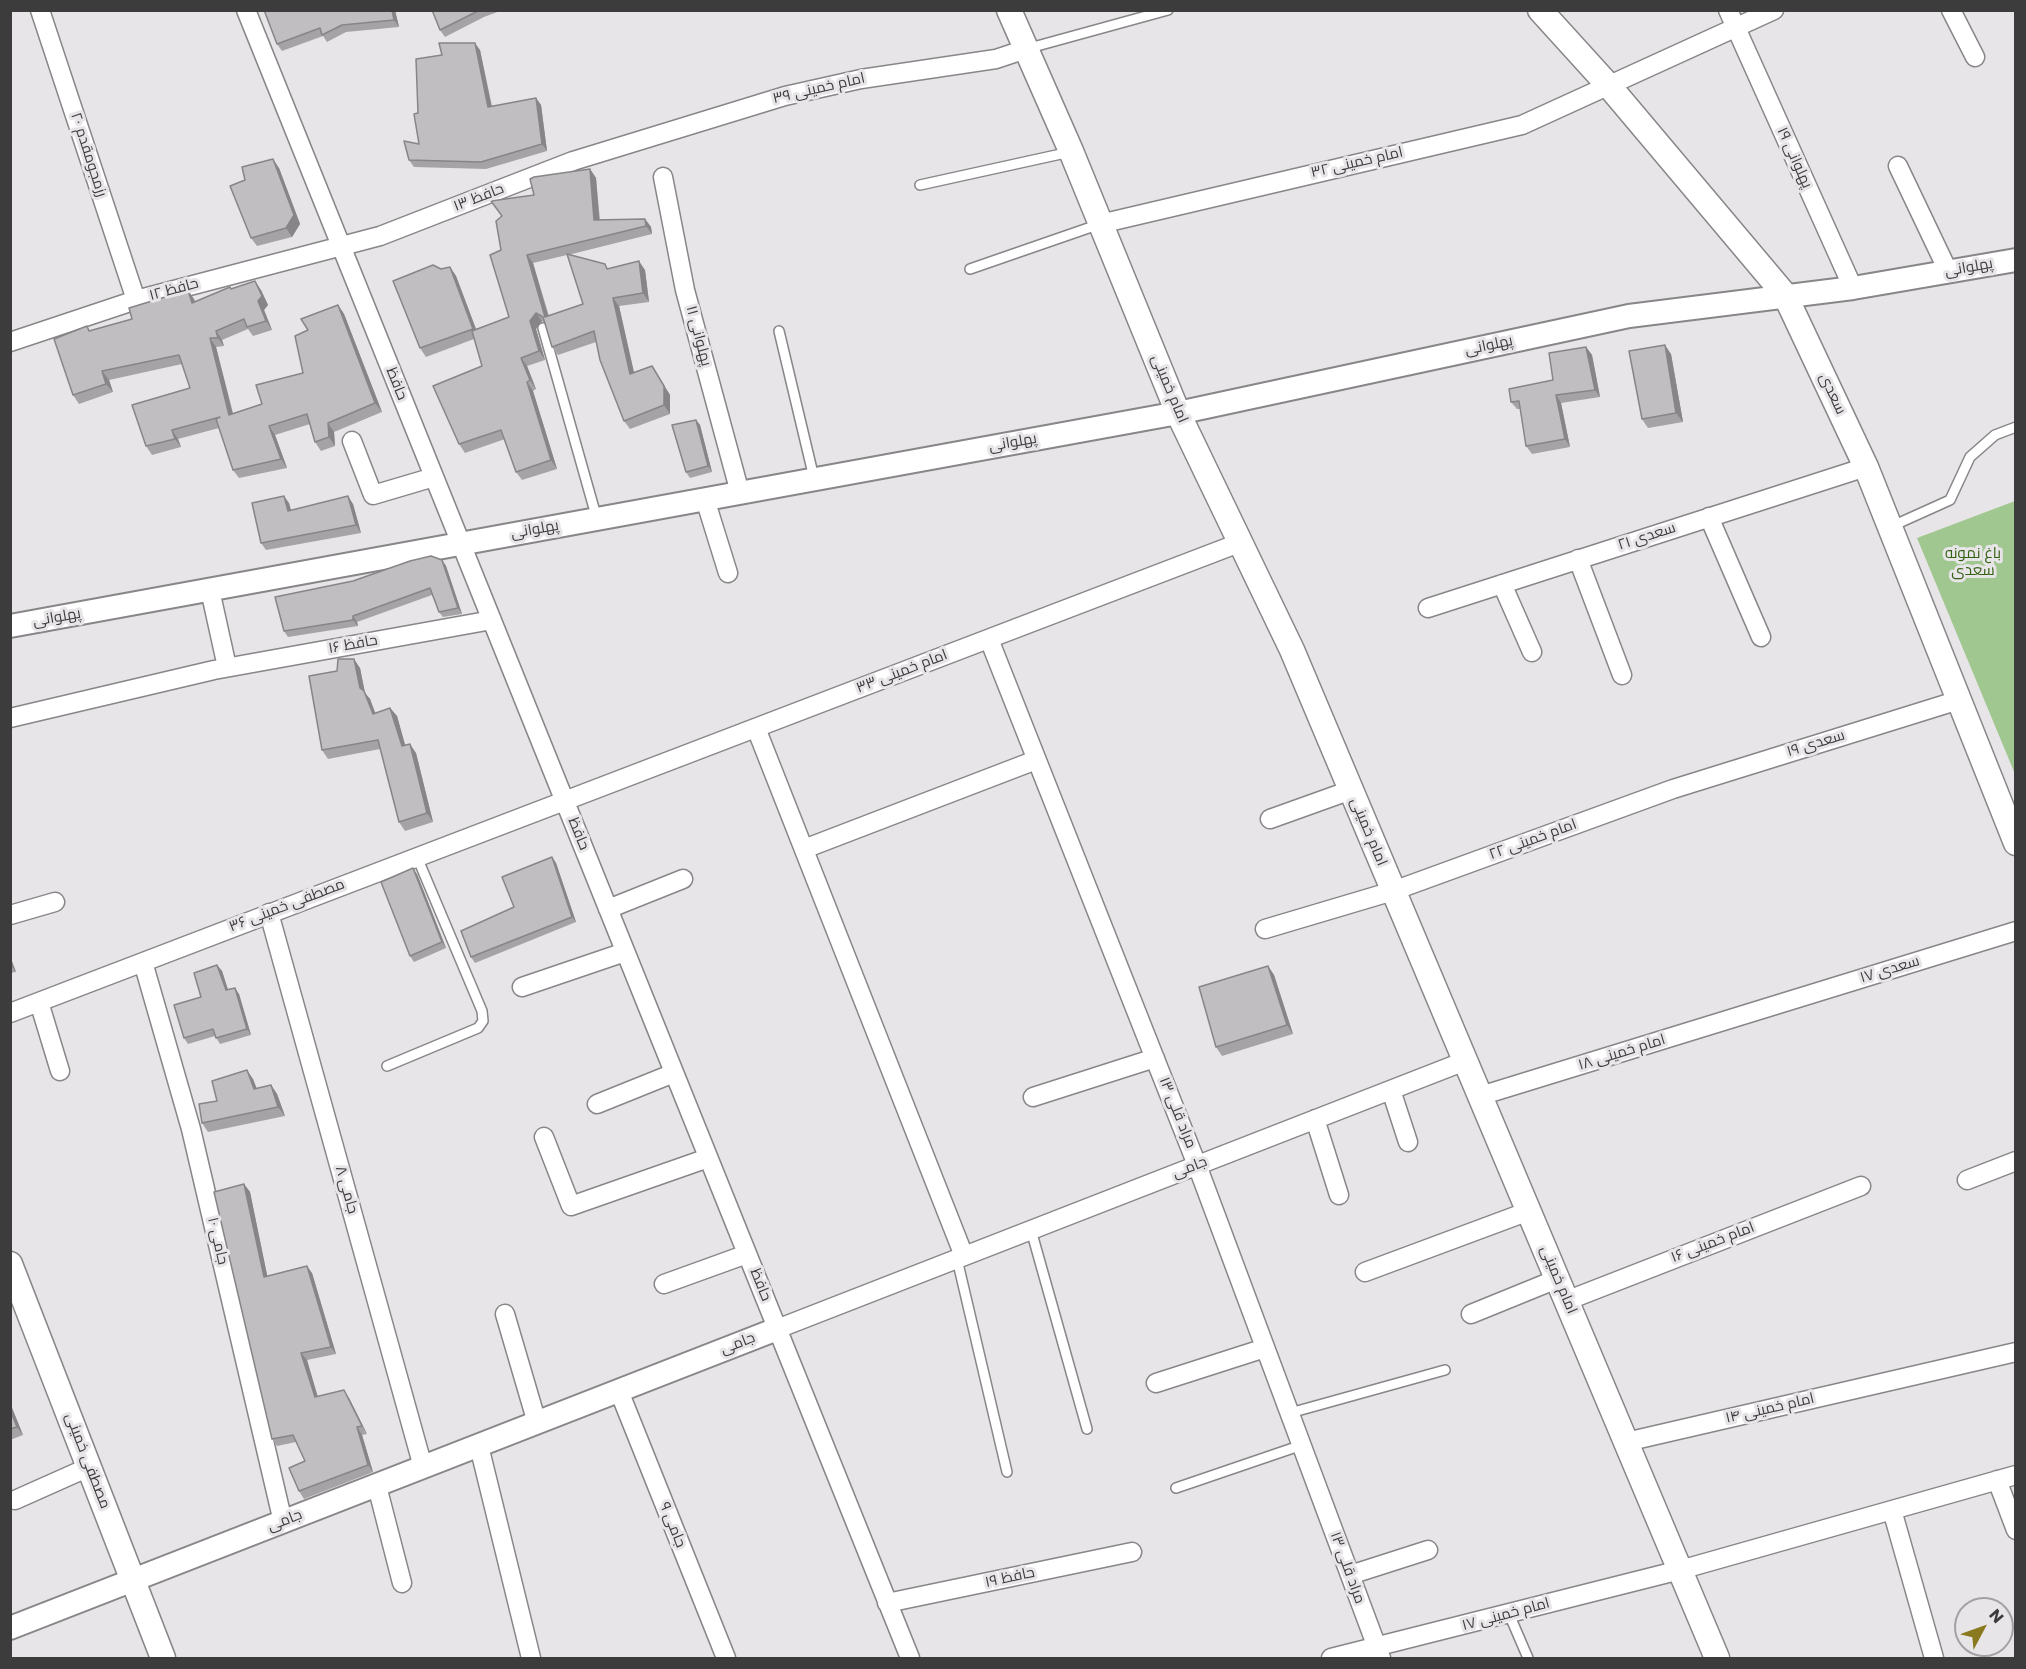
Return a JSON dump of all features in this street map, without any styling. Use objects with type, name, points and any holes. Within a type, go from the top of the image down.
[{"type":"main road","name":"امام خمینی","points":[[1009,10],[1071,152],[1178,413],[1292,650],[1718,1659]]},
{"type":"main road","name":"سعدی","points":[[1540,10],[1609,86],[1785,295],[1866,467],[2016,843]]},
{"type":"main road","name":"مصطفی خمینی","points":[[13,1279],[163,1659]]},
{"type":"street","name":"رزمجومقدم ۲۰","points":[[40,10],[136,300]]},
{"type":"street","name":"حافظ","points":[[246,10],[910,1659]]},
{"type":"street","name":"پهلوانی ۱۹","points":[[1728,10],[1853,288]]},
{"type":"street","name":"امام خمینی ۳۲","points":[[1100,224],[1522,125],[1774,10]]},
{"type":"street","points":[[1950,10],[1975,57]]},
{"type":"street","name":"امام خمینی ۳۹","points":[[616,147],[785,96],[861,79],[996,59],[1026,49]]},
{"type":"street","name":"حافظ ۱۳","points":[[340,245],[380,236],[573,161],[616,147]]},
{"type":"street","points":[[1898,166],[1948,272]]},
{"type":"street","name":"پهلوانی ۱۱","points":[[663,177],[685,290],[740,493]]},
{"type":"street","name":"حافظ ۱۲","points":[[10,342],[136,300],[340,245]]},
{"type":"street","name":"پهلوانی","points":[[10,626],[1178,413],[1629,316],[1853,288],[2016,260]]},
{"type":"street","points":[[352,441],[373,495],[434,477]]},
{"type":"street","name":"سعدی ۲۱","points":[[1428,608],[1866,467]]},
{"type":"street","points":[[705,500],[728,573]]},
{"type":"street","points":[[1709,517],[1761,637]]},
{"type":"street","name":"امام خمینی ۳۳","points":[[565,801],[1239,543]]},
{"type":"street","points":[[1578,560],[1622,675]]},
{"type":"street","points":[[1502,584],[1532,652]]},
{"type":"street","points":[[210,590],[221,668]]},
{"type":"street","name":"حافظ ۱۶","points":[[10,718],[221,668],[492,620]]},
{"type":"street","name":"مراد قلی ۱۳","points":[[988,639],[1197,1165],[1379,1654]]},
{"type":"street","name":"سعدی ۱۹","points":[[1673,789],[1959,700]]},
{"type":"street","points":[[756,728],[961,1257]]},
{"type":"street","points":[[804,849],[1036,760]]},
{"type":"street","name":"امام خمینی ۲۲","points":[[1265,929],[1393,891],[1673,789]]},
{"type":"street","points":[[1270,819],[1351,790]]},
{"type":"street","name":"مصطفی خمینی ۳۶","points":[[10,1013],[565,801]]},
{"type":"street","points":[[608,909],[683,879]]},
{"type":"street","points":[[10,915],[55,902]]},
{"type":"street","name":"جامی ۸","points":[[269,913],[423,1467]]},
{"type":"street","name":"سعدی ۱۷","points":[[1764,1009],[2016,931]]},
{"type":"street","points":[[522,987],[625,952]]},
{"type":"street","name":"جامی ۱۰","points":[[143,962],[191,1129],[283,1522]]},
{"type":"street","points":[[39,1002],[60,1071]]},
{"type":"street","name":"امام خمینی ۱۸","points":[[1480,1096],[1764,1009]]},
{"type":"street","points":[[1033,1097],[1155,1058]]},
{"type":"street","name":"جامی","points":[[10,1628],[1465,1061]]},
{"type":"street","points":[[597,1104],[674,1072]]},
{"type":"street","points":[[1391,1090],[1408,1142]]},
{"type":"street","points":[[1316,1119],[1339,1195]]},
{"type":"street","points":[[544,1137],[571,1206],[708,1158]]},
{"type":"street","points":[[1967,1180],[2016,1161]]},
{"type":"street","name":"امام خمینی ۱۶","points":[[1471,1314],[1562,1290],[1861,1186]]},
{"type":"street","points":[[1365,1272],[1529,1211]]},
{"type":"street","points":[[664,1284],[747,1254]]},
{"type":"street","points":[[505,1314],[537,1423]]},
{"type":"street","points":[[1156,1383],[1265,1348]]},
{"type":"street","name":"امام خمینی ۱۴","points":[[1626,1442],[2016,1352]]},
{"type":"street","name":"جامی ۹","points":[[619,1390],[726,1659]]},
{"type":"street","points":[[479,1446],[531,1659]]},
{"type":"street","points":[[15,1500],[89,1467]]},
{"type":"street","name":"امام خمینی ۱۷","points":[[1331,1659],[1379,1654],[1509,1614],[1680,1570],[2016,1475]]},
{"type":"street","points":[[1997,1480],[2016,1530]]},
{"type":"street","points":[[377,1485],[402,1583]]},
{"type":"street","points":[[1892,1510],[1934,1659]]},
{"type":"street","points":[[1350,1575],[1428,1550]]},
{"type":"street","name":"حافظ ۱۹","points":[[887,1603],[1132,1552]]},
{"type":"lane","points":[[1026,49],[1167,11]]},
{"type":"lane","points":[[920,185],[1071,152]]},
{"type":"lane","points":[[970,269],[1100,224]]},
{"type":"lane","points":[[543,328],[597,519]]},
{"type":"lane","points":[[778,331],[815,479]]},
{"type":"lane","points":[[1890,527],[1950,500],[1970,457],[1995,435],[2016,427]]},
{"type":"lane","points":[[387,1066],[478,1028],[483,1021],[482,1011],[417,856]]},
{"type":"lane","points":[[1031,1230],[1087,1429]]},
{"type":"lane","points":[[961,1257],[1007,1472]]},
{"type":"lane","points":[[1290,1413],[1445,1370]]},
{"type":"lane","points":[[1176,1488],[1302,1445]]},
{"type":"lane","points":[[1509,1614],[1528,1659]]},
{"type":"green space","name":"باغ نمونه سعدی","points":[[2015,501],[2015,774],[1917,538]]},
{"type":"building","points":[[264,10],[392,10],[394,20],[342,25],[322,35],[320,28],[277,44]]},
{"type":"building","points":[[432,10],[480,10],[440,30]]},
{"type":"building","points":[[439,43],[475,43],[488,107],[536,98],[542,144],[481,162],[409,160],[404,141],[419,144],[414,114],[418,113],[416,59],[442,55]]},
{"type":"building","points":[[273,159],[294,215],[286,228],[251,238],[230,186],[245,180],[242,167]]},
{"type":"building","points":[[590,169],[594,220],[645,219],[646,226],[527,255],[545,317],[583,304],[567,254],[605,264],[607,269],[639,261],[643,293],[613,298],[630,374],[652,366],[664,386],[664,405],[624,421],[600,360],[594,331],[552,347],[543,317],[536,313],[530,321],[539,351],[521,358],[530,380],[527,382],[551,460],[516,472],[501,430],[459,444],[433,386],[482,366],[472,331],[509,317],[490,255],[501,250],[496,221],[502,216],[491,201],[534,195],[530,179],[534,177]]},
{"type":"building","points":[[433,265],[441,269],[450,267],[473,329],[420,348],[393,281]]},
{"type":"building","points":[[255,281],[262,296],[258,301],[266,321],[247,327],[244,319],[216,331],[218,338],[210,338],[229,415],[262,404],[256,385],[303,373],[295,336],[308,330],[301,319],[338,305],[375,403],[328,423],[329,437],[315,442],[307,414],[269,426],[281,459],[233,470],[216,419],[220,417],[172,430],[175,439],[146,446],[132,405],[190,388],[179,355],[102,371],[106,384],[73,395],[54,339],[87,326],[89,331],[132,319],[129,308],[188,290],[192,303],[230,287],[231,289]]},
{"type":"building","points":[[1665,345],[1676,413],[1642,419],[1629,351]]},
{"type":"building","points":[[1586,347],[1595,390],[1556,395],[1565,439],[1526,446],[1519,401],[1511,402],[1509,389],[1553,380],[1549,353]]},
{"type":"building","points":[[696,420],[708,466],[686,472],[672,425]]},
{"type":"building","points":[[284,496],[288,511],[348,496],[356,525],[261,543],[252,503]]},
{"type":"building","points":[[431,556],[442,560],[458,608],[439,612],[430,588],[353,616],[353,620],[284,631],[275,597],[353,581]]},
{"type":"building","points":[[338,659],[354,659],[360,688],[364,691],[373,714],[390,708],[402,746],[410,744],[427,813],[399,822],[378,740],[322,750],[309,676],[337,671]]},
{"type":"building","points":[[552,857],[572,917],[471,957],[461,931],[514,907],[502,877]]},
{"type":"building","points":[[413,868],[442,942],[410,956],[381,882]]},
{"type":"building","points":[[217,965],[226,990],[235,988],[247,1029],[216,1038],[213,1029],[184,1038],[174,1005],[201,997],[194,973]]},
{"type":"building","points":[[1268,966],[1287,1025],[1216,1047],[1199,987]]},
{"type":"building","points":[[247,1070],[254,1089],[271,1085],[278,1107],[202,1123],[199,1104],[217,1101],[212,1081]]},
{"type":"building","points":[[244,1184],[264,1277],[307,1266],[331,1347],[301,1353],[315,1397],[344,1390],[362,1426],[357,1427],[368,1465],[299,1491],[289,1468],[305,1461],[293,1435],[272,1439],[214,1192]]},
{"type":"building","points":[[10,1410],[17,1427],[10,1429]]}]
